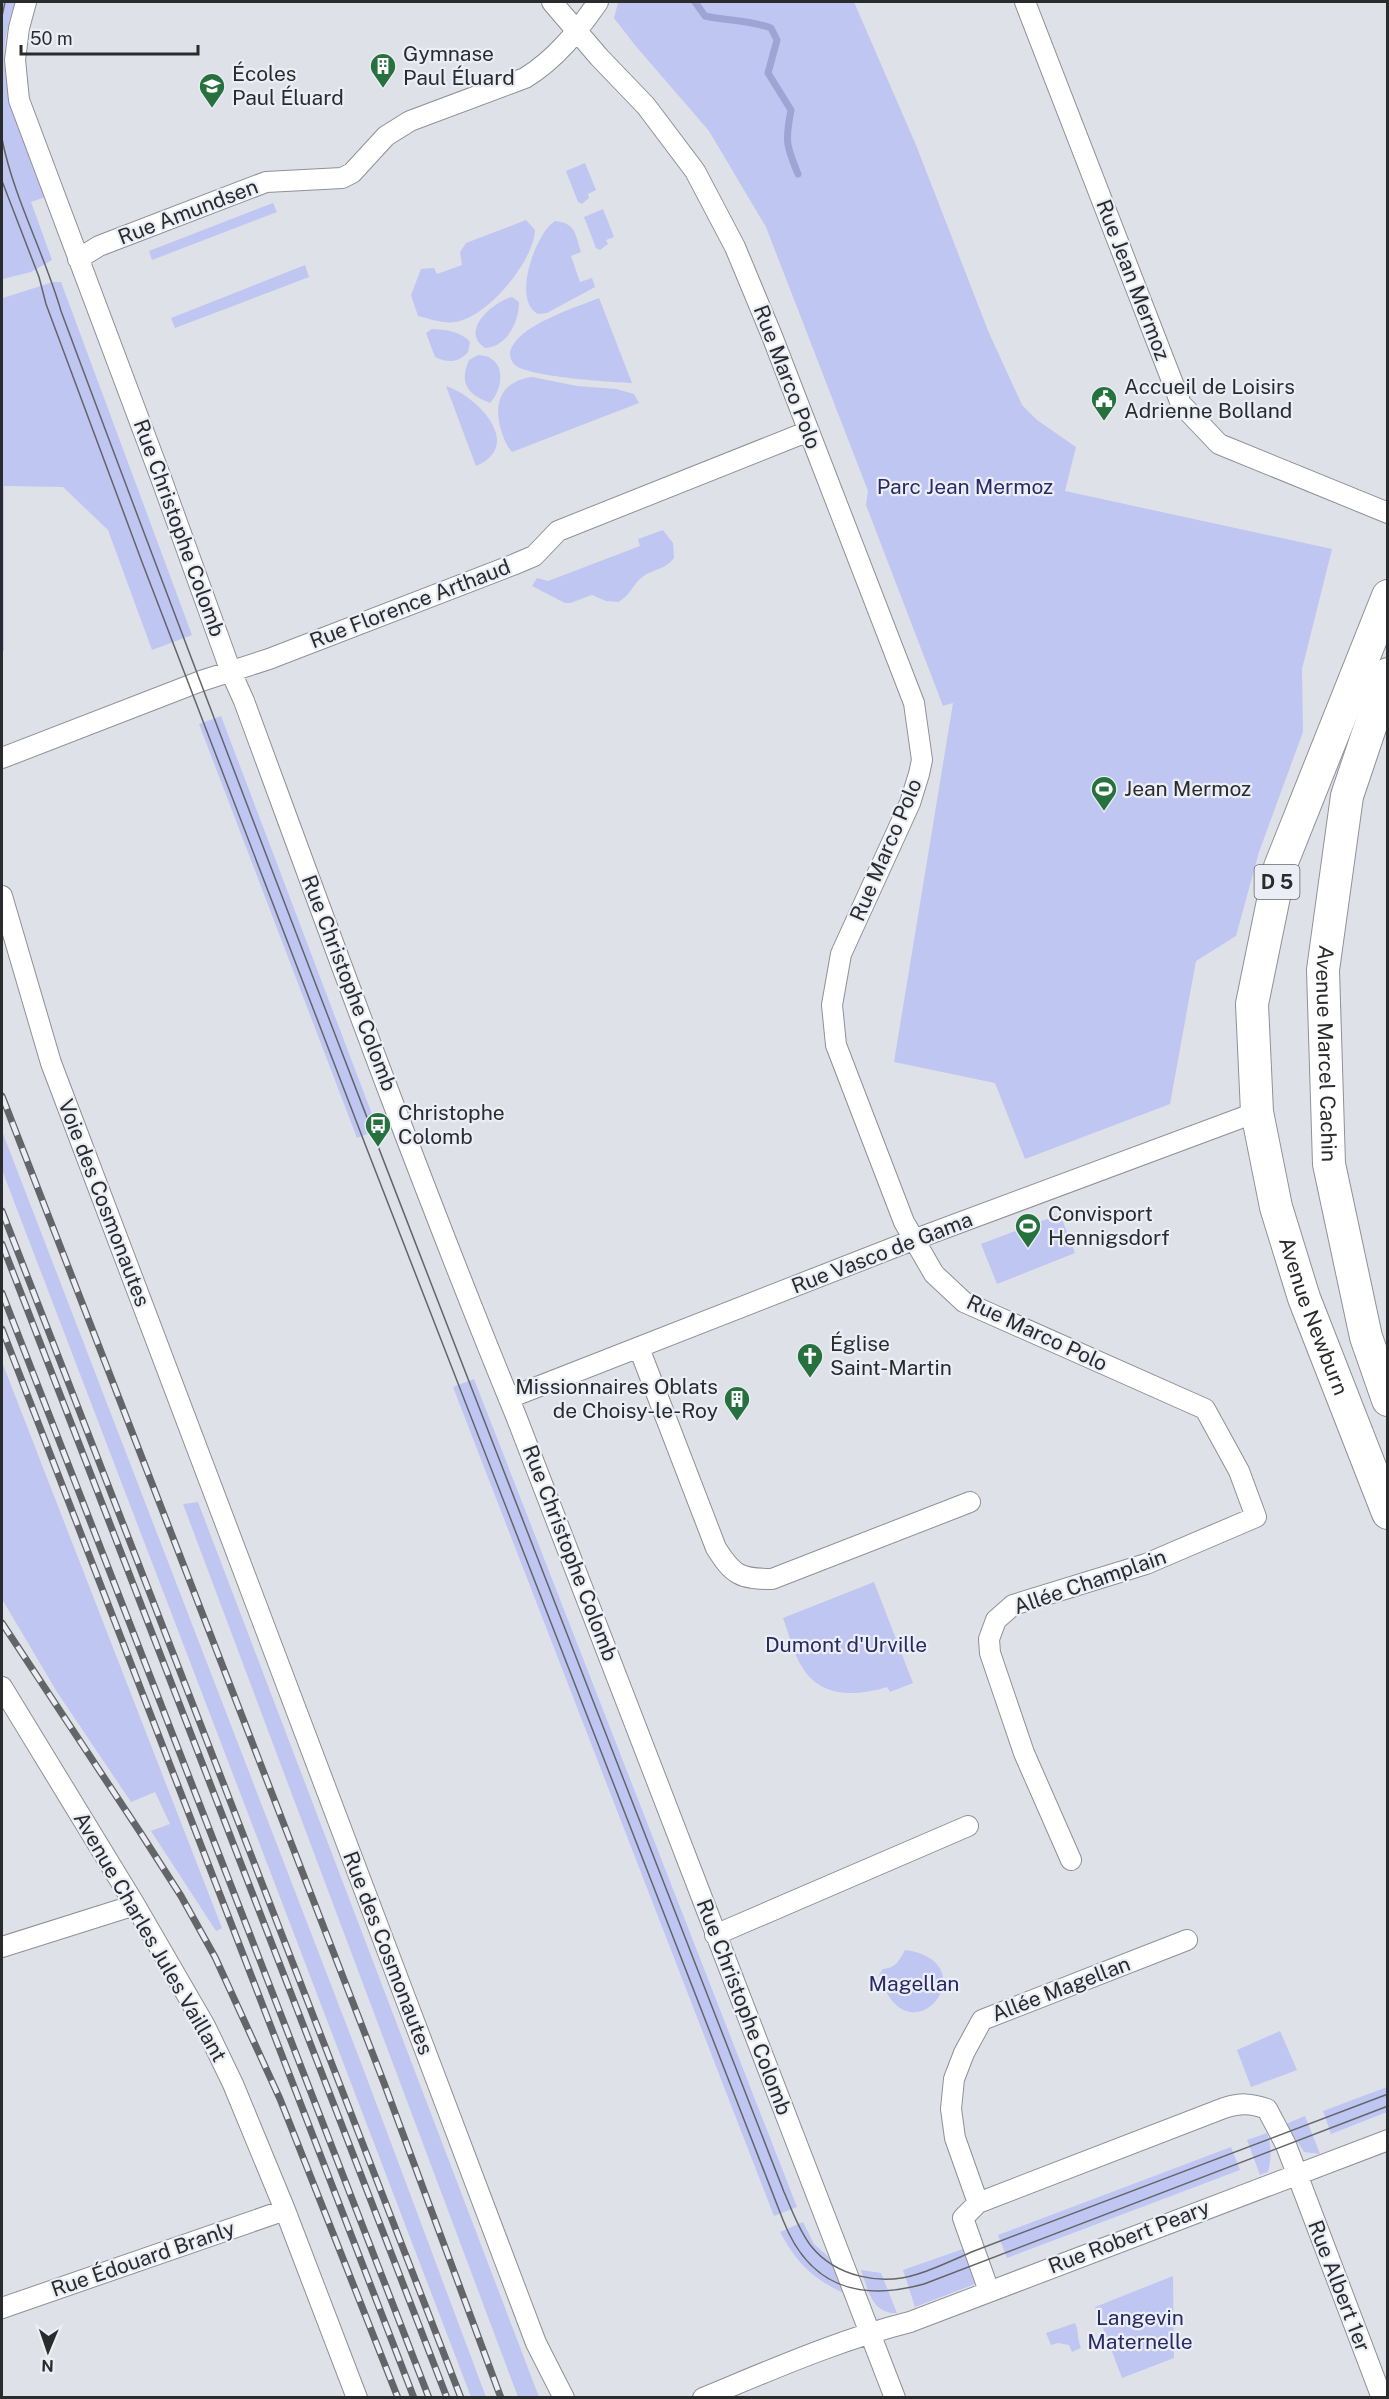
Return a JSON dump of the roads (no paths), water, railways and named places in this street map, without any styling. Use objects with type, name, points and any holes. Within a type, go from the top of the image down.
[{"type":"main road","name":"D 5","points":[[1257,1112],[1252,1004],[1280,867],[1388,596]]},
{"type":"main road","name":"Avenue Marcel Cachin","points":[[1388,674],[1347,796],[1323,970],[1329,1164],[1366,1337],[1388,1400]]},
{"type":"main road","name":"Avenue Newburn","points":[[1257,1112],[1276,1207],[1304,1298],[1388,1513]]},
{"type":"street","name":"Rue Christophe Colomb","points":[[26,2],[19,28],[15,60],[19,100],[149,445],[231,672],[244,701],[493,1363],[509,1398],[679,1834],[715,1935],[895,2397]]},
{"type":"street","name":"Rue Marco Polo","points":[[552,2],[646,106],[695,171],[735,247],[914,703],[922,760],[910,803],[841,954],[831,1005],[836,1045],[904,1222],[934,1274],[964,1302],[1205,1409],[1239,1471],[1256,1517]]},
{"type":"street","name":"Rue Amundsen","points":[[78,259],[99,246],[266,182],[342,178],[352,172],[386,136],[410,121],[525,78],[546,63],[578,32],[598,2]]},
{"type":"street","name":"Rue Jean Mermoz","points":[[1025,2],[1181,404],[1219,444],[1388,513]]},
{"type":"street","name":"Rue Florence Arthaud","points":[[2,758],[515,564],[534,556],[558,531],[809,431]]},
{"type":"street","name":"Voie des Cosmonautes","points":[[2,896],[51,1063],[219,1506]]},
{"type":"street","name":"Rue Vasco de Gama","points":[[509,1398],[913,1240],[1257,1112]]},
{"type":"street","points":[[639,1348],[716,1548],[728,1568],[752,1579],[772,1578],[970,1502]]},
{"type":"street","name":"Rue des Cosmonautes","points":[[219,1506],[536,2343],[564,2397]]},
{"type":"street","name":"Allée Champlain","points":[[1071,1860],[1024,1753],[990,1653],[989,1639],[996,1620],[1013,1605],[1146,1564],[1256,1517]]},
{"type":"street","name":"Avenue Charles Jules Vaillant","points":[[2,1687],[135,1905],[205,2026],[233,2084],[285,2210],[357,2397]]},
{"type":"street","points":[[715,1935],[968,1826]]},
{"type":"street","points":[[2,1947],[135,1905]]},
{"type":"street","name":"Allée Magellan","points":[[978,2203],[955,2138],[951,2109],[954,2079],[964,2052],[982,2020],[1187,1940]]},
{"type":"street","points":[[989,2291],[963,2218],[978,2203],[1242,2103],[1254,2104],[1267,2109],[1274,2120],[1296,2173]]},
{"type":"street","name":"Rue Robert Peary","points":[[870,2332],[910,2322],[1296,2173],[1388,2140]]},
{"type":"street","name":"Rue Albert 1er","points":[[1296,2173],[1382,2397]]},
{"type":"street","name":"Rue Édouard Branly","points":[[2,2308],[285,2210]]},
{"type":"street","points":[[703,2397],[829,2346],[870,2332]]},
{"type":"waterway","points":[[695,2],[705,16],[755,23],[771,28],[777,40],[768,73],[791,110],[788,143],[798,174]]},
{"type":"tram line","points":[[2,16],[5,2]]},
{"type":"tram line","points":[[2,139],[21,204],[329,1018],[784,2192],[811,2246],[821,2257],[846,2272],[874,2279],[904,2278],[1388,2094]]},
{"type":"tram line","points":[[2,181],[142,562],[365,1144],[783,2220],[794,2243],[807,2261],[822,2274],[839,2284],[878,2291],[924,2284],[1388,2106]]},
{"type":"railway","points":[[2,1096],[384,2083],[501,2398]]},
{"type":"railway","points":[[2,1211],[461,2398]]},
{"type":"railway","points":[[2,1244],[447,2398]]},
{"type":"railway","points":[[2,1293],[429,2398]]},
{"type":"railway","points":[[2,1329],[414,2398]]},
{"type":"railway","points":[[2,1623],[181,1896],[215,1957],[280,2099],[398,2398]]},
{"type":"place","name":"Gymnase Paul Éluard","points":[[383,89]]},
{"type":"place","name":"Écoles Paul Éluard","points":[[212,109]]},
{"type":"place","name":"Accueil de Loisirs Adrienne Bolland","points":[[1104,422]]},
{"type":"place","name":"Jean Mermoz","points":[[1104,812]]},
{"type":"place","name":"Christophe Colomb","points":[[378,1148]]},
{"type":"place","name":"Convisport Hennigsdorf","points":[[1028,1249]]},
{"type":"place","name":"Église Saint-Martin","points":[[810,1379]]},
{"type":"place","name":"Missionnaires Oblats de Choisy-le-Roy","points":[[737,1422]]},
{"type":"park label","name":"Parc Jean Mermoz","points":[[965,487]]},
{"type":"park label","name":"Dumont d'Urville","points":[[846,1645]]},
{"type":"park label","name":"Magellan","points":[[914,1984]]},
{"type":"park label","name":"Langevin Maternelle","points":[[1140,2330]]}]
